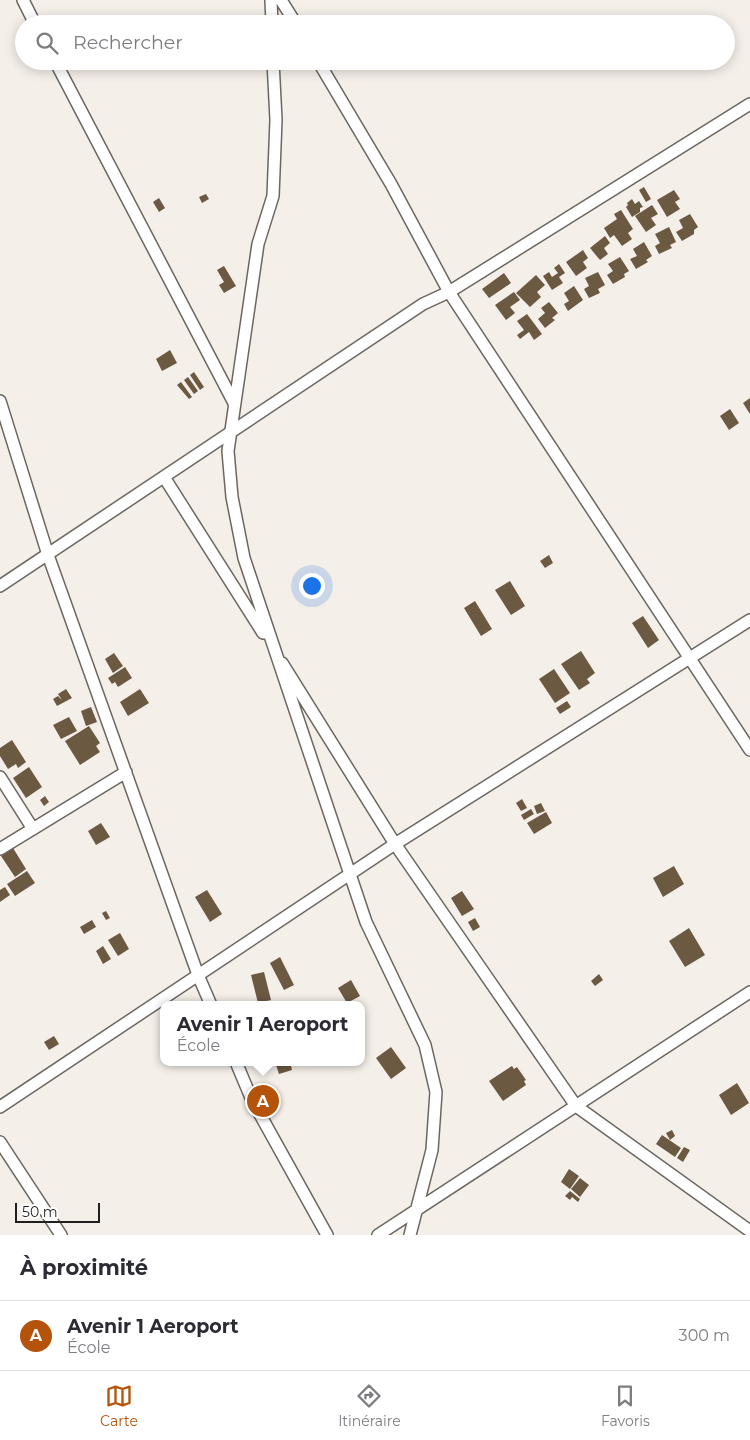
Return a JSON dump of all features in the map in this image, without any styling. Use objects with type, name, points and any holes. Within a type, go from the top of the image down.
[{"type":"street","points":[[23,0],[30,15]]},
{"type":"street","points":[[271,0],[272,15]]},
{"type":"street","points":[[281,0],[290,15]]},
{"type":"street","points":[[60,70],[234,403]]},
{"type":"street","points":[[274,70],[276,120],[273,196],[258,244],[228,451],[235,514],[244,558],[272,647],[366,922],[425,1045],[436,1092],[432,1150],[410,1235]]},
{"type":"street","points":[[323,70],[391,184],[450,292],[750,750]]},
{"type":"street","points":[[0,586],[423,304],[450,292],[750,104]]},
{"type":"street","points":[[0,401],[48,555],[198,975],[209,1001]]},
{"type":"street","points":[[164,477],[395,844],[576,1106],[750,1231]]},
{"type":"street","points":[[0,1107],[395,844],[750,620]]},
{"type":"street","points":[[0,849],[126,772]]},
{"type":"street","points":[[0,777],[33,829]]},
{"type":"street","points":[[378,1235],[750,992]]},
{"type":"street","points":[[238,1066],[252,1100],[327,1235]]},
{"type":"street","points":[[0,1142],[61,1235]]},
{"type":"building","points":[[644,187],[651,199],[646,202],[639,190]]},
{"type":"building","points":[[674,190],[680,199],[675,202],[680,209],[667,217],[657,200]]},
{"type":"building","points":[[206,194],[209,199],[202,203],[199,197]]},
{"type":"building","points":[[159,198],[165,208],[159,212],[153,202]]},
{"type":"building","points":[[632,199],[635,204],[639,201],[643,207],[640,208],[640,212],[632,217],[626,207],[627,203]]},
{"type":"building","points":[[652,205],[658,214],[651,218],[656,225],[646,232],[635,216]]},
{"type":"building","points":[[621,210],[633,229],[628,233],[632,239],[622,246],[614,235],[610,238],[604,228],[617,219],[614,214]]},
{"type":"building","points":[[690,214],[698,227],[694,230],[694,234],[682,241],[676,232],[683,228],[679,220]]},
{"type":"building","points":[[669,227],[676,242],[670,245],[672,248],[659,254],[655,246],[660,243],[655,234]]},
{"type":"building","points":[[605,236],[610,243],[604,248],[608,254],[600,260],[590,248]]},
{"type":"building","points":[[644,242],[652,256],[646,260],[648,262],[636,269],[630,259],[637,256],[633,249]]},
{"type":"building","points":[[583,250],[588,258],[583,262],[587,268],[576,276],[566,262]]},
{"type":"building","points":[[620,257],[629,271],[624,274],[625,277],[613,284],[607,275],[613,271],[608,264]]},
{"type":"building","points":[[559,264],[565,273],[559,277],[563,283],[552,290],[543,276],[549,272],[552,277],[558,273],[554,268]]},
{"type":"building","points":[[224,266],[236,286],[224,293],[219,285],[224,282],[217,270]]},
{"type":"building","points":[[598,272],[605,285],[598,289],[600,293],[589,298],[584,289],[589,286],[585,278]]},
{"type":"building","points":[[504,273],[511,283],[489,298],[482,289]]},
{"type":"building","points":[[536,275],[545,285],[537,292],[541,297],[530,307],[516,293]]},
{"type":"building","points":[[574,286],[583,300],[568,311],[564,304],[569,301],[564,293]]},
{"type":"building","points":[[514,292],[520,300],[510,307],[515,313],[506,320],[495,305]]},
{"type":"building","points":[[549,302],[558,313],[552,318],[555,320],[545,328],[538,319],[545,313],[541,308]]},
{"type":"building","points":[[527,314],[542,334],[534,340],[529,332],[520,339],[517,335],[524,330],[517,321]]},
{"type":"building","points":[[170,350],[177,363],[162,371],[156,359]]},
{"type":"building","points":[[194,372],[204,387],[200,390],[190,375]]},
{"type":"building","points":[[188,377],[198,391],[194,394],[184,380]]},
{"type":"building","points":[[181,382],[192,397],[189,399],[177,385]]},
{"type":"building","points":[[750,398],[750,414],[743,403]]},
{"type":"building","points":[[730,409],[739,423],[729,430],[720,416]]},
{"type":"building","points":[[549,555],[553,563],[545,568],[540,561]]},
{"type":"building","points":[[510,581],[525,606],[511,615],[495,590]]},
{"type":"building","points":[[475,601],[492,629],[481,636],[464,608]]},
{"type":"building","points":[[643,616],[659,640],[648,648],[632,623]]},
{"type":"building","points":[[581,651],[595,673],[587,679],[590,683],[579,690],[561,664]]},
{"type":"building","points":[[114,653],[123,666],[113,673],[105,659]]},
{"type":"building","points":[[125,667],[132,678],[118,687],[115,682],[112,684],[108,678]]},
{"type":"building","points":[[554,669],[570,693],[555,703],[539,679]]},
{"type":"building","points":[[66,689],[72,698],[57,706],[53,699],[58,696],[62,700],[58,694]]},
{"type":"building","points":[[140,689],[149,703],[128,716],[120,702]]},
{"type":"building","points":[[567,701],[571,707],[560,714],[556,708]]},
{"type":"building","points":[[91,707],[97,722],[86,726],[81,711]]},
{"type":"building","points":[[69,717],[77,731],[61,739],[53,725]]},
{"type":"building","points":[[89,726],[100,743],[96,746],[100,752],[80,765],[65,741]]},
{"type":"building","points":[[12,740],[26,762],[18,768],[16,764],[8,769],[0,756],[0,748]]},
{"type":"building","points":[[29,767],[42,787],[26,798],[13,778]]},
{"type":"building","points":[[45,796],[49,802],[44,806],[40,800]]},
{"type":"building","points":[[522,799],[527,808],[521,811],[516,803]]},
{"type":"building","points":[[541,803],[545,811],[537,814],[534,806]]},
{"type":"building","points":[[531,809],[534,814],[524,820],[521,815]]},
{"type":"building","points":[[546,812],[552,823],[534,834],[527,823]]},
{"type":"building","points":[[101,823],[110,837],[96,845],[88,831]]},
{"type":"building","points":[[13,848],[26,869],[15,877],[1,856]]},
{"type":"building","points":[[674,866],[684,884],[663,897],[653,878]]},
{"type":"building","points":[[27,871],[35,883],[15,896],[7,884]]},
{"type":"building","points":[[5,887],[10,895],[0,902],[0,890]]},
{"type":"building","points":[[207,890],[222,914],[210,922],[195,897]]},
{"type":"building","points":[[462,891],[474,909],[462,916],[451,898]]},
{"type":"building","points":[[106,911],[110,918],[106,920],[102,913]]},
{"type":"building","points":[[475,918],[480,927],[473,931],[468,922]]},
{"type":"building","points":[[92,920],[96,927],[84,934],[80,927]]},
{"type":"building","points":[[689,928],[705,955],[685,967],[669,941]]},
{"type":"building","points":[[120,933],[129,949],[118,956],[108,940]]},
{"type":"building","points":[[103,946],[111,959],[103,964],[96,951]]},
{"type":"building","points":[[280,957],[294,985],[284,990],[270,963]]},
{"type":"building","points":[[264,972],[271,1000],[258,1001],[251,975]]},
{"type":"building","points":[[599,974],[603,980],[595,986],[591,981]]},
{"type":"building","points":[[351,980],[360,996],[351,1001],[346,1001],[338,988]]},
{"type":"building","points":[[54,1036],[59,1044],[49,1050],[44,1042]]},
{"type":"building","points":[[391,1047],[406,1068],[391,1079],[376,1058]]},
{"type":"building","points":[[276,1066],[291,1066],[292,1070],[279,1074]]},
{"type":"building","points":[[512,1066],[514,1069],[517,1067],[526,1080],[524,1081],[526,1085],[503,1101],[489,1081]]},
{"type":"building","points":[[737,1083],[749,1103],[731,1115],[719,1095]]},
{"type":"building","points":[[672,1130],[675,1136],[670,1140],[666,1133]]},
{"type":"building","points":[[662,1135],[681,1148],[675,1157],[656,1144]]},
{"type":"building","points":[[684,1147],[690,1150],[683,1162],[677,1158]]},
{"type":"building","points":[[569,1169],[579,1176],[570,1189],[561,1182]]},
{"type":"building","points":[[580,1178],[589,1185],[580,1197],[571,1189]]},
{"type":"building","points":[[570,1191],[580,1199],[578,1202],[572,1197],[570,1200],[565,1196]]},
{"type":"place","name":"Avenir 1 Aeroport","points":[[263,1101]]}]
